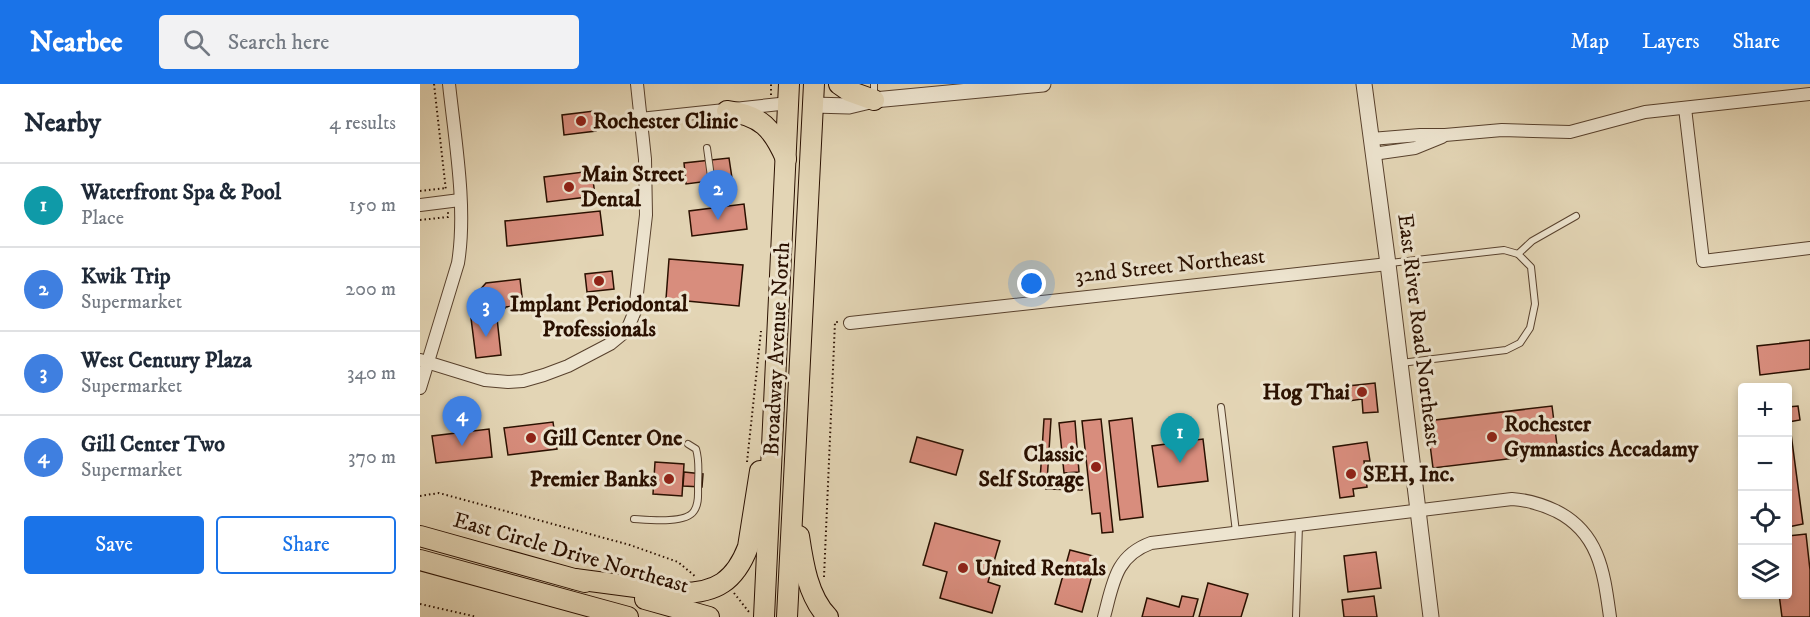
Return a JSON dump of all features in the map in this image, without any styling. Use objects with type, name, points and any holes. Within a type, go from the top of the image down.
[{"type":"main road","points":[[797,84],[801,93],[813,105]]},
{"type":"main road","name":"Broadway Avenue North","points":[[787,617],[814,84]]},
{"type":"main road","points":[[839,84],[849,91],[874,92]]},
{"type":"main road","points":[[783,92],[801,115],[811,139]]},
{"type":"main road","name":"Broadway Avenue North","points":[[764,617],[786,159],[783,92]]},
{"type":"main road","points":[[727,111],[747,115],[762,123],[776,139],[786,159]]},
{"type":"main road","points":[[575,579],[681,593],[706,591],[717,587],[733,576],[744,559],[752,533],[776,379]]},
{"type":"main road","points":[[793,498],[805,567],[815,597],[828,617]]},
{"type":"main road","name":"East Circle Drive Northeast","points":[[420,536],[709,617]]},
{"type":"main road","name":"East Circle Drive Northeast","points":[[420,560],[628,617]]},
{"type":"main road","points":[[524,588],[604,617]]},
{"type":"street","points":[[420,388],[424,361],[458,263],[461,237],[460,200],[449,84]]},
{"type":"street","points":[[424,361],[485,380],[523,381],[568,366],[610,344],[627,330],[635,311],[645,215],[646,174],[637,84]]},
{"type":"street","points":[[813,105],[849,106],[874,92],[1042,84]]},
{"type":"street","name":"East River Road Northeast","points":[[1364,84],[1431,617]]},
{"type":"street","points":[[640,119],[727,111],[783,92]]},
{"type":"street","points":[[1372,147],[1420,135],[1445,135],[1502,129],[1570,132],[1635,114],[1810,94]]},
{"type":"street","points":[[1685,108],[1703,261],[1810,249]]},
{"type":"street","points":[[420,204],[460,200]]},
{"type":"street","name":"32nd Street Northeast","points":[[850,323],[1388,264]]},
{"type":"street","points":[[1104,617],[1119,568],[1134,550],[1151,543],[1512,498],[1537,503],[1563,514],[1575,523],[1593,545],[1604,576],[1610,617]]},
{"type":"lane","points":[[707,148],[713,191]]},
{"type":"lane","points":[[1518,254],[1532,241],[1576,216]]},
{"type":"lane","points":[[1388,264],[1504,250],[1518,254],[1531,267],[1535,304],[1530,328],[1520,343],[1506,350],[1400,363]]},
{"type":"lane","points":[[1221,407],[1236,532]]},
{"type":"lane","points":[[634,519],[678,520],[694,512],[698,502],[698,457],[696,449],[688,444]]},
{"type":"lane","points":[[1296,617],[1299,524]]},
{"type":"path","points":[[420,191],[446,188],[434,84]]},
{"type":"path","points":[[771,84],[783,92]]},
{"type":"path","points":[[420,220],[448,217]]},
{"type":"path","points":[[824,583],[835,322]]},
{"type":"path","points":[[746,471],[762,328]]},
{"type":"path","points":[[420,496],[439,493],[630,545],[678,562],[700,579]]},
{"type":"path","points":[[420,604],[477,617]]},
{"type":"building","name":"Rochester Clinic","points":[[594,111],[595,118],[600,117],[601,124],[596,125],[596,131],[564,135],[562,115]]},
{"type":"building","points":[[729,158],[732,178],[686,184],[684,163]]},
{"type":"building","name":"Main Street Dental","points":[[592,171],[595,196],[547,202],[544,177]]},
{"type":"building","points":[[744,204],[747,229],[692,236],[689,211]]},
{"type":"building","points":[[600,211],[603,235],[507,246],[505,221]]},
{"type":"building","points":[[669,259],[743,265],[739,306],[666,299]]},
{"type":"building","name":"Implant Periodontal Professionals","points":[[612,271],[614,289],[587,292],[585,274]]},
{"type":"building","points":[[520,279],[523,305],[506,307],[497,318],[501,355],[476,358],[469,302],[486,283]]},
{"type":"building","points":[[1810,340],[1810,369],[1760,375],[1757,346]]},
{"type":"building","name":"Hog Thai","points":[[1375,383],[1378,412],[1363,413],[1362,399],[1349,401],[1348,386]]},
{"type":"building","name":"Rochester Gymnastics Accadamy","points":[[1552,406],[1558,453],[1433,468],[1427,421]]},
{"type":"building","points":[[1798,406],[1800,420],[1792,421],[1792,407]]},
{"type":"building","points":[[1132,418],[1143,517],[1120,520],[1109,421]]},
{"type":"building","points":[[1044,419],[1051,419],[1047,482],[1040,481]]},
{"type":"building","name":"Classic Self Storage","points":[[1101,419],[1113,532],[1102,533],[1100,513],[1092,514],[1082,421]]},
{"type":"building","points":[[1075,421],[1079,472],[1064,473],[1059,423]]},
{"type":"building","name":"Gill Center One","points":[[553,422],[557,449],[508,455],[504,428]]},
{"type":"building","points":[[489,429],[492,457],[436,463],[432,436]]},
{"type":"building","points":[[917,437],[963,450],[956,475],[910,462]]},
{"type":"building","points":[[1203,439],[1208,481],[1158,487],[1152,446]]},
{"type":"building","points":[[1792,441],[1803,524],[1792,526]]},
{"type":"building","name":"SEH, Inc.","points":[[1367,442],[1370,461],[1364,461],[1367,487],[1353,489],[1354,496],[1340,498],[1333,447]]},
{"type":"building","name":"Premier Banks","points":[[655,462],[684,464],[682,496],[653,494]]},
{"type":"building","points":[[684,472],[703,474],[702,487],[683,486]]},
{"type":"building","points":[[1047,482],[1082,482],[1082,490],[1046,489]]},
{"type":"building","name":"United Rentals","points":[[935,523],[1000,541],[988,582],[1000,586],[992,613],[940,598],[947,572],[923,565]]},
{"type":"building","points":[[1806,534],[1810,570],[1810,617],[1782,617],[1780,599],[1792,599],[1792,536]]},
{"type":"building","points":[[1070,550],[1097,557],[1082,612],[1055,604]]},
{"type":"building","points":[[1376,552],[1381,588],[1348,592],[1344,556]]},
{"type":"building","points":[[1208,583],[1248,594],[1241,617],[1199,617]]},
{"type":"building","points":[[1182,596],[1198,599],[1193,617],[1142,617],[1147,598],[1179,607]]},
{"type":"building","points":[[1374,596],[1377,617],[1344,617],[1342,600]]},
{"type":"place","name":"Rochester Clinic","points":[[581,121]]},
{"type":"place","name":"Main Street Dental","points":[[569,187]]},
{"type":"place","name":"Kwik Trip","points":[[718,220]]},
{"type":"place","name":"Implant Periodontal Professionals","points":[[599,281]]},
{"type":"place","name":"West Century Plaza","points":[[486,337]]},
{"type":"place","name":"Hog Thai","points":[[1362,392]]},
{"type":"place","name":"Rochester Gymnastics Accadamy","points":[[1492,437]]},
{"type":"place","name":"Gill Center One","points":[[531,438]]},
{"type":"place","name":"Gill Center Two","points":[[462,446]]},
{"type":"place","name":"Waterfront Spa & Pool","points":[[1180,463]]},
{"type":"place","name":"Classic Self Storage","points":[[1096,467]]},
{"type":"place","name":"SEH, Inc.","points":[[1351,474]]},
{"type":"place","name":"Premier Banks","points":[[669,479]]},
{"type":"place","name":"United Rentals","points":[[963,568]]}]
